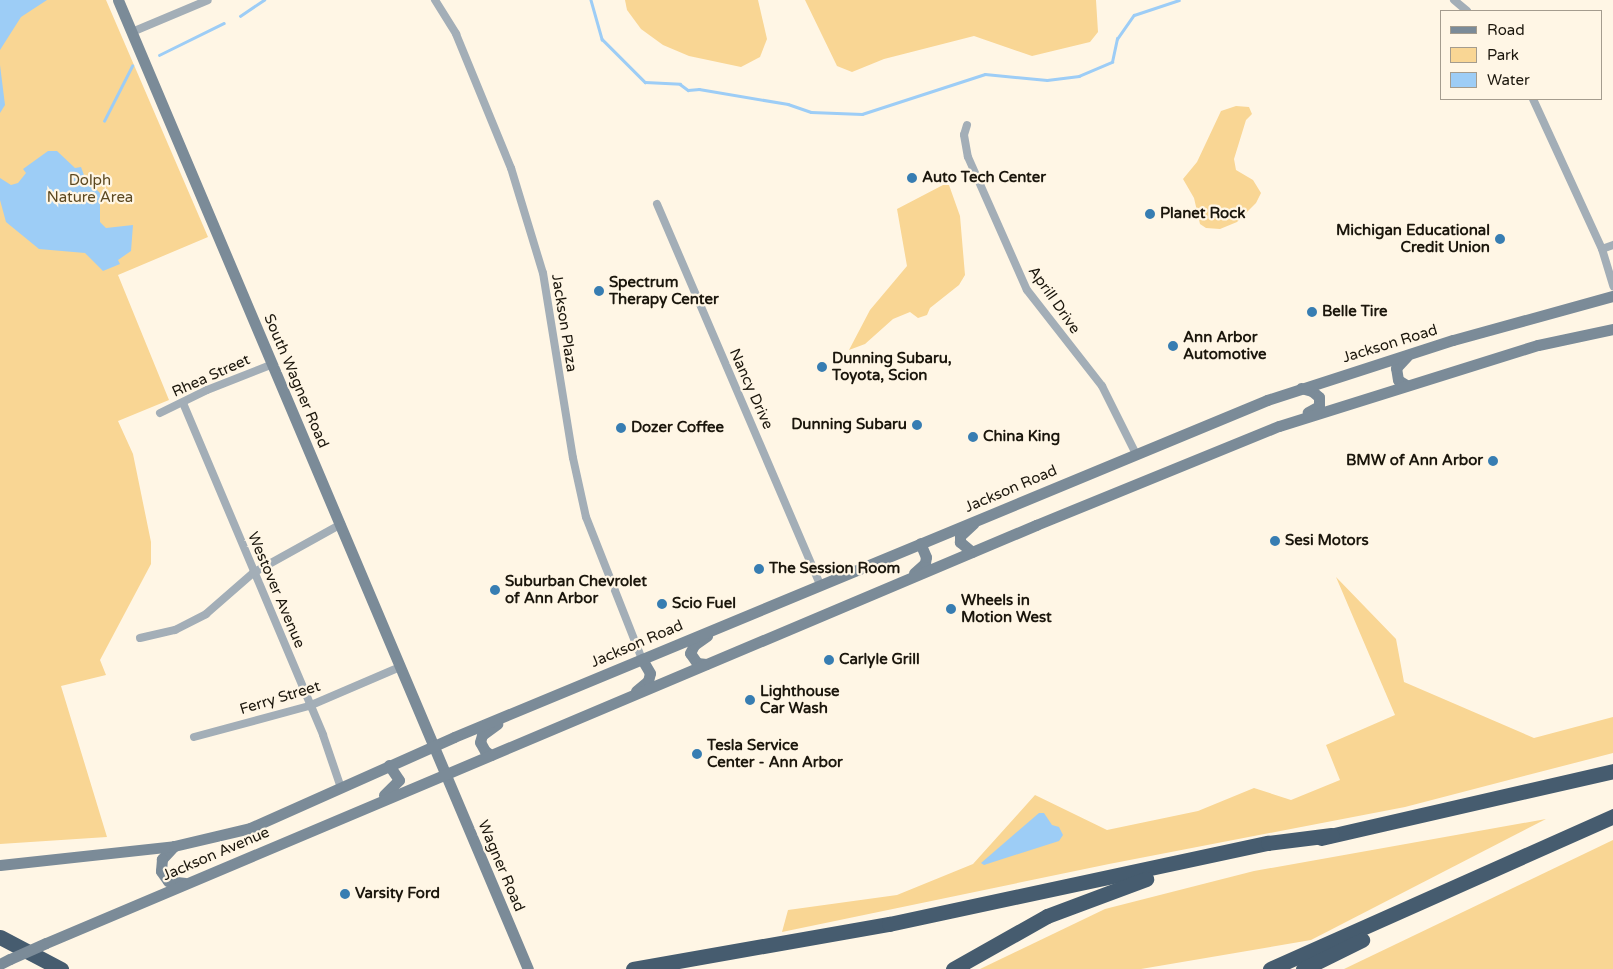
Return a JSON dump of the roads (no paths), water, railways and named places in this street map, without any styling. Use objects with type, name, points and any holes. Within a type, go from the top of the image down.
[{"type":"highway","points":[[953,969],[1046,916],[1123,885],[1331,835],[1613,771]]},
{"type":"highway","points":[[1270,969],[1454,889],[1613,816]]},
{"type":"highway","points":[[633,969],[889,924],[1268,843],[1331,835]]},
{"type":"highway","points":[[1303,969],[1391,926],[1454,889]]},
{"type":"highway","points":[[0,937],[60,969]]},
{"type":"main road","name":"South Wagner Road","points":[[118,0],[446,774]]},
{"type":"main road","name":"Jackson Road","points":[[433,746],[1135,452],[1301,388],[1413,352],[1613,296]]},
{"type":"main road","points":[[1595,333],[1613,324]]},
{"type":"main road","points":[[1279,426],[1538,345],[1613,329]]},
{"type":"main road","points":[[1406,385],[1398,380],[1396,368],[1413,352]]},
{"type":"main road","points":[[446,774],[900,582],[1279,426],[1319,406],[1317,394],[1301,388]]},
{"type":"main road","points":[[972,552],[962,547],[960,536],[987,515]]},
{"type":"main road","points":[[900,582],[925,563],[926,557],[920,543]]},
{"type":"main road","points":[[706,664],[692,660],[691,649],[722,625]]},
{"type":"main road","points":[[620,701],[648,681],[649,667],[642,659]]},
{"type":"main road","points":[[492,755],[482,746],[482,735],[519,710]]},
{"type":"main road","name":"Jackson Avenue","points":[[0,865],[174,846],[250,828],[433,746]]},
{"type":"main road","points":[[368,806],[396,785],[398,774],[389,765]]},
{"type":"main road","name":"Jackson Avenue","points":[[5,962],[184,883],[446,774]]},
{"type":"main road","name":"Wagner Road","points":[[446,774],[527,967]]},
{"type":"main road","points":[[174,846],[162,859],[161,871],[168,881],[184,883]]},
{"type":"street","points":[[132,32],[208,0]]},
{"type":"street","name":"Jackson Plaza","points":[[435,0],[456,34],[511,168],[543,273],[576,473],[586,517],[642,659]]},
{"type":"street","points":[[1454,0],[1466,10]]},
{"type":"street","points":[[1533,100],[1602,249],[1613,286]]},
{"type":"street","name":"Aprill Drive","points":[[967,125],[964,135],[968,157],[1027,290],[1102,386],[1135,452]]},
{"type":"street","name":"Nancy Drive","points":[[657,204],[820,584]]},
{"type":"street","points":[[1602,249],[1613,245]]},
{"type":"street","name":"Rhea Street","points":[[160,413],[206,390],[273,364]]},
{"type":"street","name":"Westover Avenue","points":[[183,403],[309,706],[341,788]]},
{"type":"street","points":[[140,638],[175,630],[206,614],[253,573],[341,524]]},
{"type":"street","name":"Ferry Street","points":[[194,737],[309,706],[400,666]]},
{"type":"water","points":[[0,0],[47,0],[21,17],[0,50]]},
{"type":"water","points":[[0,65],[5,105],[0,113]]},
{"type":"water","points":[[48,151],[57,151],[75,168],[81,167],[85,178],[100,193],[100,222],[106,228],[133,225],[131,251],[118,260],[120,264],[103,271],[85,253],[39,249],[6,222],[0,200],[0,178],[11,185],[18,183],[26,173],[23,169]]},
{"type":"water","points":[[1039,813],[1044,813],[1052,825],[1059,827],[1063,835],[1059,841],[984,865],[981,863]]},
{"type":"waterway","points":[[240,16],[264,0]]},
{"type":"waterway","points":[[591,0],[602,39],[645,82],[680,84],[688,90],[699,89],[788,104],[811,112],[862,114],[985,74],[1047,80],[1079,76],[1112,62],[1117,39],[1134,15],[1179,0]]},
{"type":"waterway","points":[[159,55],[224,23]]},
{"type":"waterway","points":[[104,121],[132,66]]},
{"type":"place","name":"Auto Tech Center","points":[[912,178]]},
{"type":"place","name":"Planet Rock","points":[[1150,214]]},
{"type":"place","name":"Michigan Educational Credit Union","points":[[1500,239]]},
{"type":"place","name":"Spectrum Therapy Center","points":[[599,291]]},
{"type":"place","name":"Belle Tire","points":[[1312,312]]},
{"type":"place","name":"Ann Arbor Automotive","points":[[1173,346]]},
{"type":"place","name":"Dunning Subaru, Toyota, Scion","points":[[822,367]]},
{"type":"place","name":"Dunning Subaru","points":[[917,425]]},
{"type":"place","name":"Dozer Coffee","points":[[621,428]]},
{"type":"place","name":"China King","points":[[973,437]]},
{"type":"place","name":"BMW of Ann Arbor","points":[[1493,461]]},
{"type":"place","name":"Sesi Motors","points":[[1275,541]]},
{"type":"place","name":"The Session Room","points":[[759,569]]},
{"type":"place","name":"Suburban Chevrolet of Ann Arbor","points":[[495,590]]},
{"type":"place","name":"Scio Fuel","points":[[662,604]]},
{"type":"place","name":"Wheels in Motion West","points":[[951,609]]},
{"type":"place","name":"Carlyle Grill","points":[[829,660]]},
{"type":"place","name":"Lighthouse Car Wash","points":[[750,700]]},
{"type":"place","name":"Tesla Service Center - Ann Arbor","points":[[697,754]]},
{"type":"place","name":"Varsity Ford","points":[[345,894]]},
{"type":"park label","name":"Dolph Nature Area","points":[[90,188]]}]
